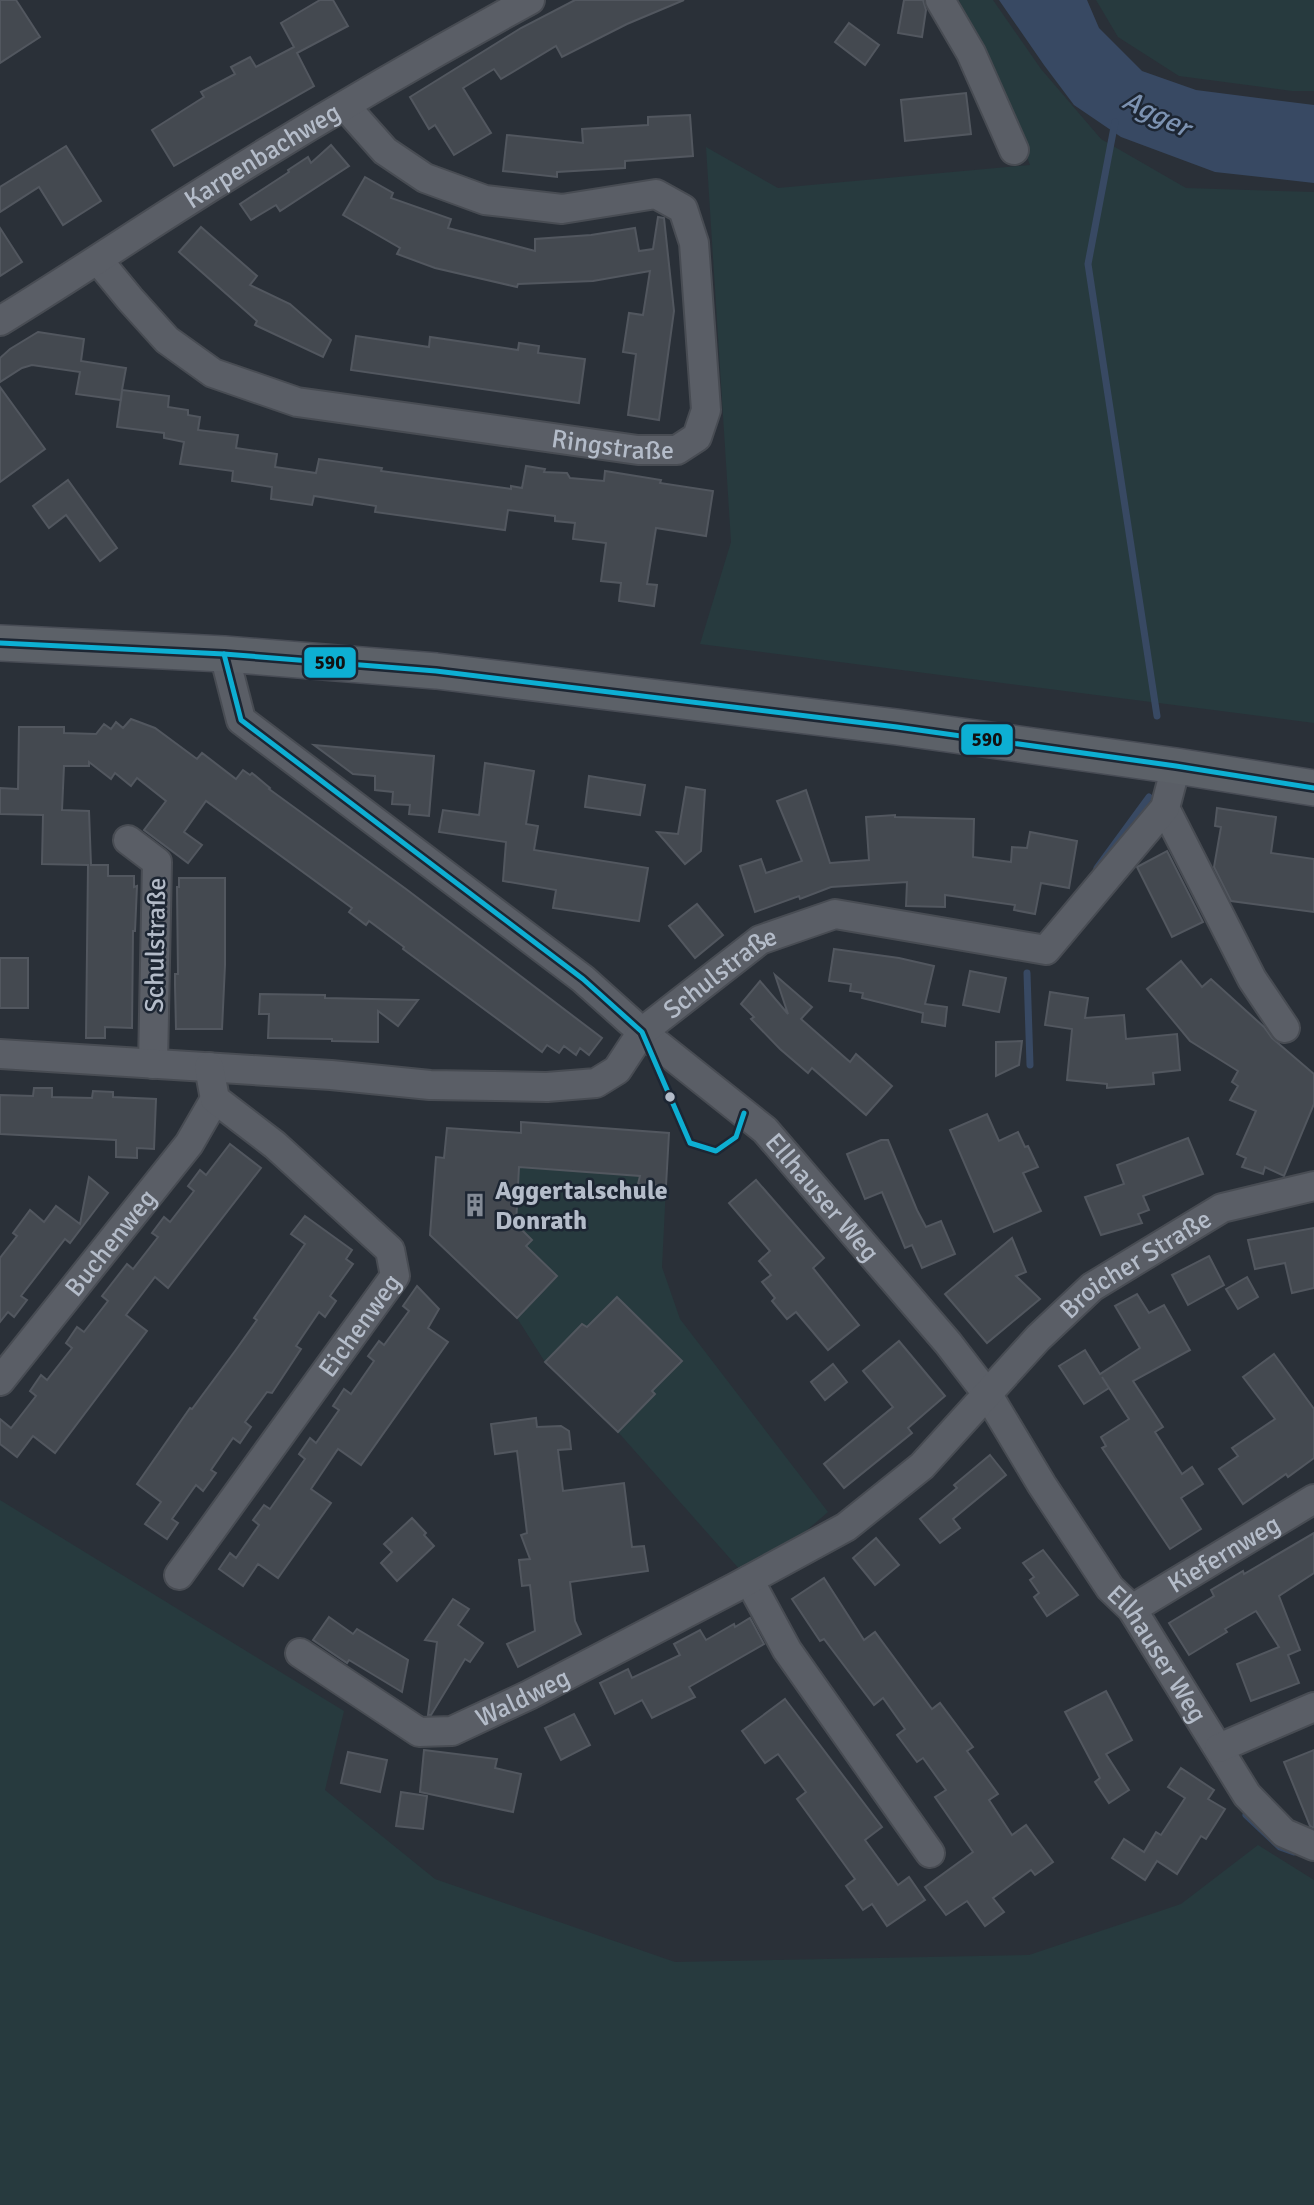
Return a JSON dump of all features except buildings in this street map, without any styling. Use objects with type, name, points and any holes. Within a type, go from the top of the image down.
[{"type":"main road","points":[[0,643],[225,654],[436,671],[897,727],[1314,788]]},
{"type":"street","name":"Karpenbachweg","points":[[0,321],[174,209],[400,72],[530,0]]},
{"type":"street","points":[[940,0],[971,54],[1014,150]]},
{"type":"street","name":"Ringstraße","points":[[98,260],[167,340],[213,373],[297,402],[638,450],[677,450],[697,437],[706,410],[694,243],[683,209],[656,194],[562,209],[485,200],[425,178],[385,151],[345,106]]},
{"type":"street","name":"Ellhauser Weg","points":[[225,654],[241,720],[583,979],[642,1032],[765,1130],[948,1343],[988,1395],[1042,1485],[1110,1588],[1132,1609],[1247,1795],[1284,1833],[1314,1846]]},
{"type":"street","name":"Schulstraße","points":[[0,1054],[331,1075],[430,1085],[559,1086],[596,1083],[617,1070],[642,1032],[760,940],[835,914],[1046,950],[1164,808],[1176,766]]},
{"type":"street","points":[[1164,808],[1252,979],[1286,1028]]},
{"type":"street","name":"Schulstraße","points":[[128,840],[157,862],[153,1064]]},
{"type":"street","points":[[209,1067],[215,1099]]},
{"type":"street","name":"Buchenweg","points":[[0,1381],[189,1144],[215,1099]]},
{"type":"street","name":"Eichenweg","points":[[179,1575],[395,1276],[390,1250],[275,1145],[215,1099]]},
{"type":"street","name":"Broicher Straße","points":[[988,1395],[1038,1339],[1092,1287],[1222,1208],[1314,1186]]},
{"type":"street","name":"Waldweg","points":[[300,1653],[419,1732],[452,1731],[529,1695],[846,1527],[922,1466],[988,1395]]},
{"type":"street","name":"Kiefernweg","points":[[1132,1609],[1314,1499]]},
{"type":"street","points":[[749,1580],[788,1650],[930,1853]]},
{"type":"street","points":[[1219,1748],[1314,1707]]},
{"type":"green space","points":[[959,0],[993,0],[1041,69],[1101,139],[1186,188],[1314,192],[1314,723],[700,644],[731,542],[706,147],[778,188],[1030,165],[1000,87]]},
{"type":"green space","points":[[1096,0],[1314,0],[1314,91],[1292,91],[1179,76],[1118,37]]},
{"type":"green space","points":[[519,1167],[640,1176],[639,1184],[666,1186],[662,1267],[680,1319],[828,1512],[749,1580],[618,1432],[654,1395],[652,1391],[682,1360],[617,1297],[587,1327],[582,1324],[545,1362],[517,1318],[557,1276],[526,1246],[531,1239],[516,1224]]},
{"type":"green space","points":[[0,1500],[344,1711],[325,1790],[435,1879],[675,1962],[1029,1955],[1181,1904],[1258,1845],[1314,1880],[1314,2205],[0,2205]]},
{"type":"water","name":"Agger","points":[[999,0],[1087,0],[1099,28],[1142,71],[1196,90],[1314,105],[1314,183],[1215,172],[1121,137],[1074,105]]},
{"type":"waterway","name":"Agger","points":[[1115,122],[1088,264],[1157,716]]},
{"type":"waterway","points":[[1097,868],[1149,797]]},
{"type":"waterway","points":[[1027,973],[1030,1065]]},
{"type":"waterway","points":[[1246,1815],[1280,1847],[1294,1852]]},
{"type":"transit line","name":"590","points":[[0,643],[224,654],[436,671],[897,727],[1314,788]]},
{"type":"transit line","name":"590","points":[[224,654],[241,720],[583,979],[642,1032],[690,1143],[716,1151],[736,1137],[744,1113]]},
{"type":"place","name":"Aggertalschule Donrath","points":[[475,1205]]}]
